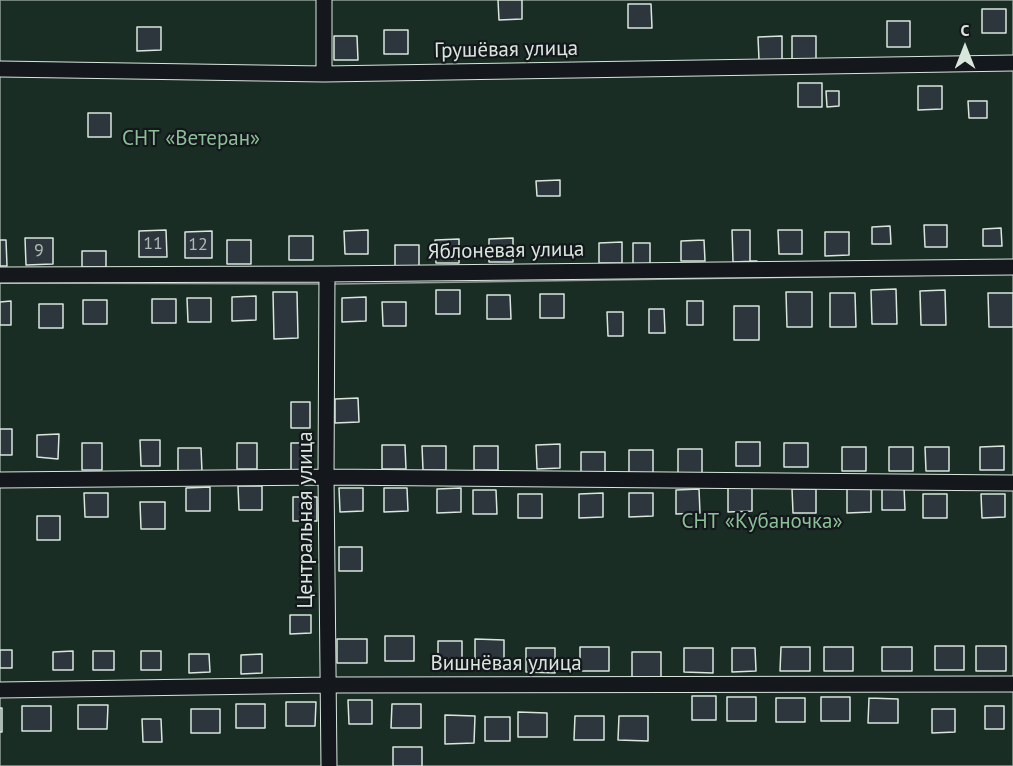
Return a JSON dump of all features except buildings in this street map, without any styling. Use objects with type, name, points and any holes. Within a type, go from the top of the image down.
[{"type":"street","points":[[324,0],[324,74]]},
{"type":"street","name":"Грушёвая улица","points":[[0,69],[324,74],[1013,63]]},
{"type":"street","name":"Яблоневая улица","points":[[0,275],[1013,267]]},
{"type":"street","name":"Центральная улица","points":[[327,274],[326,477],[329,766]]},
{"type":"street","points":[[0,480],[326,477],[1013,483]]},
{"type":"street","name":"Вишнёвая улица","points":[[0,690],[329,685],[1013,684]]},
{"type":"green space","name":"СНТ «Ветеран»","points":[[0,0],[1013,0],[1013,271],[0,280]]},
{"type":"green space","name":"СНТ «Кубаночка»","points":[[1013,274],[1013,766],[0,766],[0,283],[336,284]]}]
